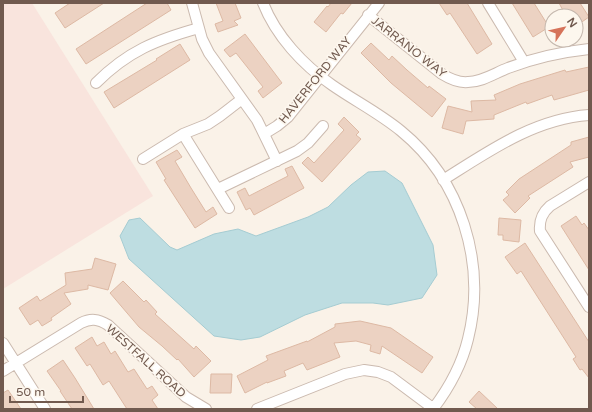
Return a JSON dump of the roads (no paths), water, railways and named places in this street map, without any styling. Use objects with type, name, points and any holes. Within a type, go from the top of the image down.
[{"type":"street","points":[[192,3],[199,28],[209,53],[257,120],[277,161]]},
{"type":"street","points":[[257,409],[344,374],[364,370],[378,372],[391,377],[434,409],[450,384],[468,340],[475,292],[474,268],[468,237],[458,209],[443,180],[420,149],[402,132],[382,116],[320,76],[295,53],[276,28],[263,3]]},
{"type":"street","name":"HAVERFORD WAY","points":[[264,134],[288,117],[379,3]]},
{"type":"street","points":[[488,3],[524,62]]},
{"type":"street","name":"JARRANO WAY","points":[[368,15],[442,74],[454,80],[468,82],[476,81],[524,62],[574,50],[589,49]]},
{"type":"street","points":[[96,84],[123,59],[142,48],[168,36],[199,28]]},
{"type":"street","points":[[143,159],[183,134],[208,124],[242,99]]},
{"type":"street","points":[[443,180],[508,140],[530,129],[562,119],[589,115]]},
{"type":"street","points":[[218,189],[297,151],[308,143],[323,126]]},
{"type":"street","points":[[183,134],[229,208]]},
{"type":"street","points":[[589,182],[550,206],[545,211],[541,217],[540,231],[589,308]]},
{"type":"street","name":"WESTFALL ROAD","points":[[3,371],[81,323],[95,319],[108,325],[186,397],[206,409]]},
{"type":"street","points":[[3,343],[45,409]]},
{"type":"water","points":[[385,171],[402,183],[433,245],[437,275],[422,298],[388,305],[373,303],[342,303],[305,315],[260,337],[241,340],[214,336],[129,259],[120,236],[129,220],[140,218],[170,247],[177,250],[214,234],[238,229],[256,236],[308,217],[328,207],[351,185],[368,172]]}]
